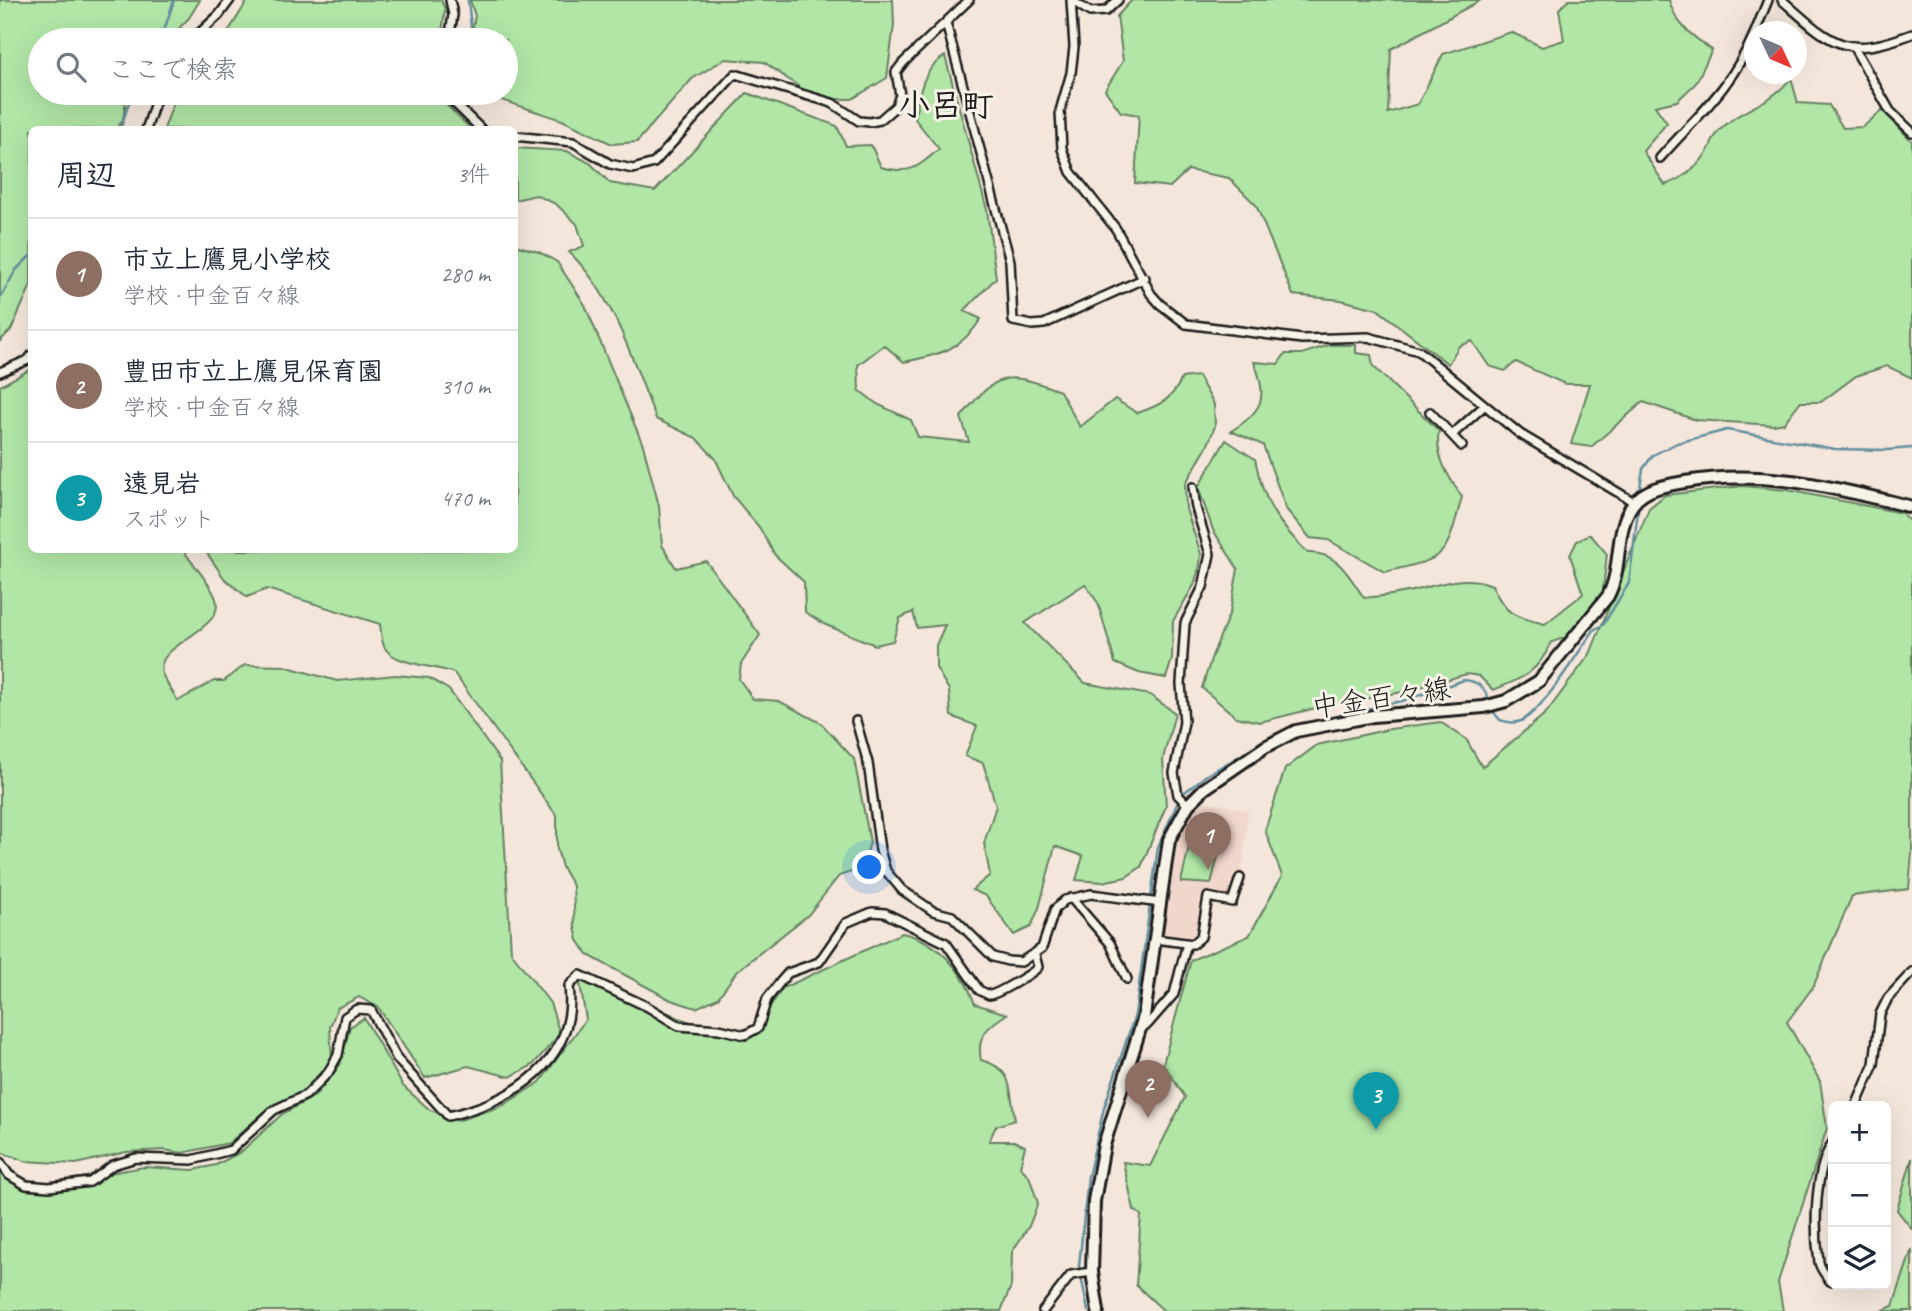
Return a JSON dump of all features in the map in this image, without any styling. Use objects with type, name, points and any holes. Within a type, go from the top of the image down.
[{"type":"main road","points":[[1634,502],[1648,492],[1709,478],[1754,476],[1812,482],[1912,507]]},
{"type":"main road","name":"中金百々線","points":[[1098,1311],[1089,1272],[1092,1225],[1104,1145],[1142,1024],[1168,841],[1187,803],[1265,747],[1296,731],[1373,716],[1484,707],[1525,692],[1539,681],[1608,596],[1615,583],[1626,517],[1634,502]]},
{"type":"street","points":[[205,28],[230,0]]},
{"type":"street","points":[[450,0],[453,15],[451,28]]},
{"type":"street","points":[[518,136],[573,142],[610,164],[633,169],[654,163],[735,74],[832,103],[859,121],[880,120],[896,106],[900,95],[896,72],[902,62],[969,0]]},
{"type":"street","points":[[1071,0],[1090,12],[1106,11],[1118,0]]},
{"type":"street","points":[[1071,0],[1074,47],[1072,74],[1060,111],[1062,149],[1071,172],[1116,229],[1145,278],[1151,294],[1160,304],[1186,324],[1302,339],[1368,337],[1419,351],[1520,434],[1634,502]]},
{"type":"street","points":[[1759,21],[1768,0]]},
{"type":"street","points":[[1782,0],[1830,41],[1870,47],[1912,34]]},
{"type":"street","points":[[946,23],[1010,261],[1013,321],[1032,326],[1044,324],[1145,278]]},
{"type":"street","points":[[1853,46],[1890,111],[1912,132]]},
{"type":"street","points":[[1660,159],[1711,106],[1744,56]]},
{"type":"street","points":[[147,126],[154,105]]},
{"type":"street","points":[[456,105],[478,126]]},
{"type":"street","points":[[0,372],[28,360]]},
{"type":"street","points":[[1453,434],[1484,406]]},
{"type":"street","points":[[1430,412],[1462,446]]},
{"type":"street","points":[[1187,803],[1178,795],[1174,773],[1184,722],[1181,684],[1185,623],[1203,587],[1210,554],[1196,508],[1193,486]]},
{"type":"street","points":[[856,721],[869,763],[880,850],[886,871],[915,901],[960,922],[993,957],[1021,962],[1035,955],[1047,938],[1055,909],[1071,898],[1091,894],[1159,903]]},
{"type":"street","points":[[1155,939],[1193,944],[1200,937],[1208,897],[1233,902],[1240,878]]},
{"type":"street","points":[[1071,898],[1110,943],[1127,979]]},
{"type":"street","points":[[0,1161],[9,1175],[26,1185],[49,1187],[90,1182],[113,1165],[136,1158],[192,1160],[230,1150],[274,1110],[306,1095],[328,1073],[338,1055],[345,1017],[357,1009],[371,1010],[397,1059],[447,1116],[498,1099],[533,1076],[565,1037],[571,1008],[569,986],[580,975],[648,1007],[678,1026],[719,1029],[745,1035],[758,1028],[767,999],[788,973],[819,962],[846,923],[872,912],[886,913],[946,943],[979,990],[989,995],[1007,988],[1020,976],[1035,971],[1038,967],[1035,955]]},
{"type":"street","points":[[1142,1024],[1147,1025],[1174,994],[1187,943]]},
{"type":"street","points":[[1858,1101],[1874,1064],[1880,1014],[1888,998],[1912,972]]},
{"type":"street","points":[[1828,1152],[1818,1183],[1819,1265],[1828,1278]]},
{"type":"street","points":[[1043,1311],[1063,1282],[1077,1274],[1089,1272]]},
{"type":"shaded area","points":[[1201,800],[1248,811],[1240,894],[1236,901],[1201,900],[1197,935],[1191,941],[1166,939],[1160,935],[1176,843],[1190,812]]},
{"type":"green space","points":[[0,0],[200,0],[179,28],[28,28],[28,105],[125,105],[123,120],[118,126],[28,126],[28,292],[11,330],[0,341]]},
{"type":"green space","points":[[248,0],[441,0],[445,9],[443,28],[230,28]]},
{"type":"green space","points":[[470,0],[893,0],[894,25],[887,78],[852,99],[816,99],[764,62],[725,59],[692,79],[637,142],[612,144],[562,120],[516,105],[518,28],[472,28],[475,16]]},
{"type":"green space","points":[[1132,0],[1481,0],[1391,49],[1388,113],[1418,104],[1443,54],[1511,32],[1542,47],[1564,40],[1559,9],[1569,0],[1669,0],[1680,23],[1712,50],[1696,83],[1677,101],[1655,106],[1667,123],[1643,151],[1665,185],[1697,166],[1718,133],[1730,121],[1765,101],[1786,84],[1793,84],[1798,103],[1829,105],[1843,128],[1863,127],[1882,110],[1912,141],[1912,378],[1887,366],[1856,376],[1821,402],[1800,402],[1784,423],[1774,425],[1696,420],[1643,402],[1591,447],[1571,444],[1590,384],[1565,384],[1516,362],[1505,371],[1489,366],[1472,341],[1459,346],[1448,364],[1377,309],[1341,300],[1293,295],[1256,205],[1229,178],[1188,170],[1170,187],[1135,183],[1139,115],[1121,112],[1105,90],[1123,61],[1117,16]]},
{"type":"green space","points":[[945,56],[987,210],[996,278],[964,311],[981,319],[965,338],[928,357],[904,362],[884,345],[858,365],[859,390],[877,404],[911,420],[918,437],[969,442],[961,417],[985,391],[1004,379],[1027,380],[1060,391],[1080,427],[1115,399],[1137,413],[1158,405],[1174,392],[1182,378],[1198,376],[1214,404],[1215,426],[1207,447],[1185,484],[1186,509],[1201,554],[1200,565],[1194,585],[1173,621],[1172,659],[1166,678],[1139,673],[1115,663],[1098,603],[1085,584],[1025,623],[1085,683],[1150,695],[1175,713],[1163,759],[1166,806],[1141,867],[1126,877],[1102,882],[1076,880],[1083,856],[1055,846],[1039,908],[1031,927],[1014,935],[986,896],[972,890],[990,875],[984,843],[996,806],[983,763],[965,756],[977,726],[951,716],[949,690],[936,668],[936,645],[945,625],[917,628],[913,612],[900,618],[893,641],[875,645],[826,625],[805,612],[804,582],[775,555],[759,527],[733,496],[715,458],[696,438],[656,419],[621,330],[598,288],[569,252],[584,246],[577,224],[556,204],[536,195],[518,199],[518,148],[567,151],[590,163],[610,183],[655,191],[747,93],[837,126],[846,146],[871,145],[881,167],[899,170],[913,168],[939,149],[915,119],[926,75],[937,61]]},
{"type":"green space","points":[[173,105],[446,105],[468,126],[165,126]]},
{"type":"green space","points":[[518,246],[539,252],[557,262],[585,305],[643,445],[659,506],[662,545],[676,568],[706,561],[760,635],[741,664],[739,679],[753,699],[779,701],[821,723],[854,759],[870,842],[863,868],[839,876],[808,915],[737,971],[718,998],[696,1008],[671,1000],[588,955],[578,940],[573,886],[562,867],[557,849],[557,816],[454,673],[395,657],[384,646],[380,624],[267,589],[247,597],[224,578],[207,553],[518,553]]},
{"type":"green space","points":[[1329,345],[1356,345],[1356,353],[1371,355],[1373,366],[1439,431],[1441,457],[1462,497],[1447,544],[1433,558],[1385,572],[1328,540],[1310,538],[1286,509],[1263,445],[1231,431],[1250,417],[1260,402],[1261,384],[1254,362],[1278,364],[1285,354],[1302,354]]},
{"type":"green space","points":[[28,371],[28,553],[185,553],[214,593],[216,610],[211,620],[178,645],[162,663],[163,676],[178,701],[214,681],[224,681],[245,665],[284,666],[337,681],[395,675],[429,678],[449,690],[500,761],[511,952],[550,1003],[560,1034],[533,1065],[510,1077],[468,1066],[425,1078],[378,1007],[359,997],[337,1008],[330,1027],[332,1059],[323,1070],[303,1091],[263,1113],[229,1143],[182,1153],[164,1150],[126,1152],[76,1164],[25,1161],[0,1152],[0,386]]},
{"type":"green space","points":[[1226,440],[1255,459],[1267,500],[1287,531],[1308,553],[1327,556],[1341,566],[1364,598],[1414,591],[1458,580],[1480,581],[1492,585],[1502,603],[1512,613],[1545,624],[1583,594],[1570,555],[1577,541],[1590,534],[1607,554],[1602,598],[1567,637],[1552,642],[1529,673],[1493,690],[1479,676],[1467,674],[1402,692],[1320,707],[1260,722],[1236,717],[1202,688],[1230,612],[1238,569],[1213,530],[1198,487]]},
{"type":"green space","points":[[1743,486],[1787,490],[1902,513],[1912,524],[1912,851],[1909,889],[1852,896],[1813,987],[1787,1022],[1820,1081],[1827,1128],[1778,1282],[1783,1311],[1164,1311],[1136,1285],[1141,1215],[1134,1210],[1123,1162],[1150,1166],[1185,1097],[1163,1064],[1191,960],[1249,936],[1282,876],[1265,830],[1285,769],[1317,745],[1390,729],[1440,722],[1466,739],[1482,767],[1546,713],[1590,654],[1649,508],[1665,495]]},
{"type":"green space","points":[[1194,825],[1224,832],[1211,884],[1181,882]]},
{"type":"green space","points":[[902,933],[927,942],[948,959],[964,980],[975,1004],[1007,1014],[985,1032],[980,1052],[981,1060],[1000,1069],[1005,1075],[1011,1090],[1015,1120],[996,1126],[989,1141],[1014,1141],[1025,1146],[1020,1167],[1029,1176],[1038,1203],[1029,1226],[1012,1252],[1011,1286],[1001,1311],[0,1311],[0,1169],[40,1185],[144,1167],[193,1170],[216,1165],[241,1152],[281,1115],[315,1096],[340,1065],[350,1027],[364,1018],[403,1086],[430,1110],[457,1121],[502,1106],[540,1082],[586,1019],[579,978],[588,974],[679,1018],[702,1026],[723,1025],[750,1035],[783,988]]},
{"type":"green space","points":[[1912,1158],[1912,1229],[1897,1210]]},
{"type":"green space","points":[[1912,1249],[1912,1311],[1881,1311],[1893,1306]]},
{"type":"waterway","points":[[165,28],[174,0]]},
{"type":"waterway","points":[[468,0],[471,28]]},
{"type":"waterway","points":[[121,126],[128,105]]},
{"type":"waterway","points":[[0,298],[16,270],[28,258]]},
{"type":"waterway","points":[[1639,493],[1643,469],[1653,455],[1677,443],[1727,430],[1835,449],[1912,448]]},
{"type":"waterway","points":[[1492,710],[1500,720],[1510,722],[1521,721],[1530,715],[1550,693],[1595,629],[1603,625],[1629,583],[1639,503]]},
{"type":"waterway","points":[[1309,723],[1405,700],[1464,680],[1481,687],[1490,703]]},
{"type":"waterway","points":[[1088,1311],[1079,1266],[1088,1177],[1104,1108],[1135,1015],[1158,847],[1181,795],[1208,774],[1258,746]]},
{"type":"place","name":"市立上鷹見小学校","points":[[1208,870]]},
{"type":"place","name":"豊田市立上鷹見保育園","points":[[1148,1118]]},
{"type":"place","name":"遠見岩","points":[[1376,1130]]},
{"type":"district","name":"小呂町","points":[[946,105]]}]
